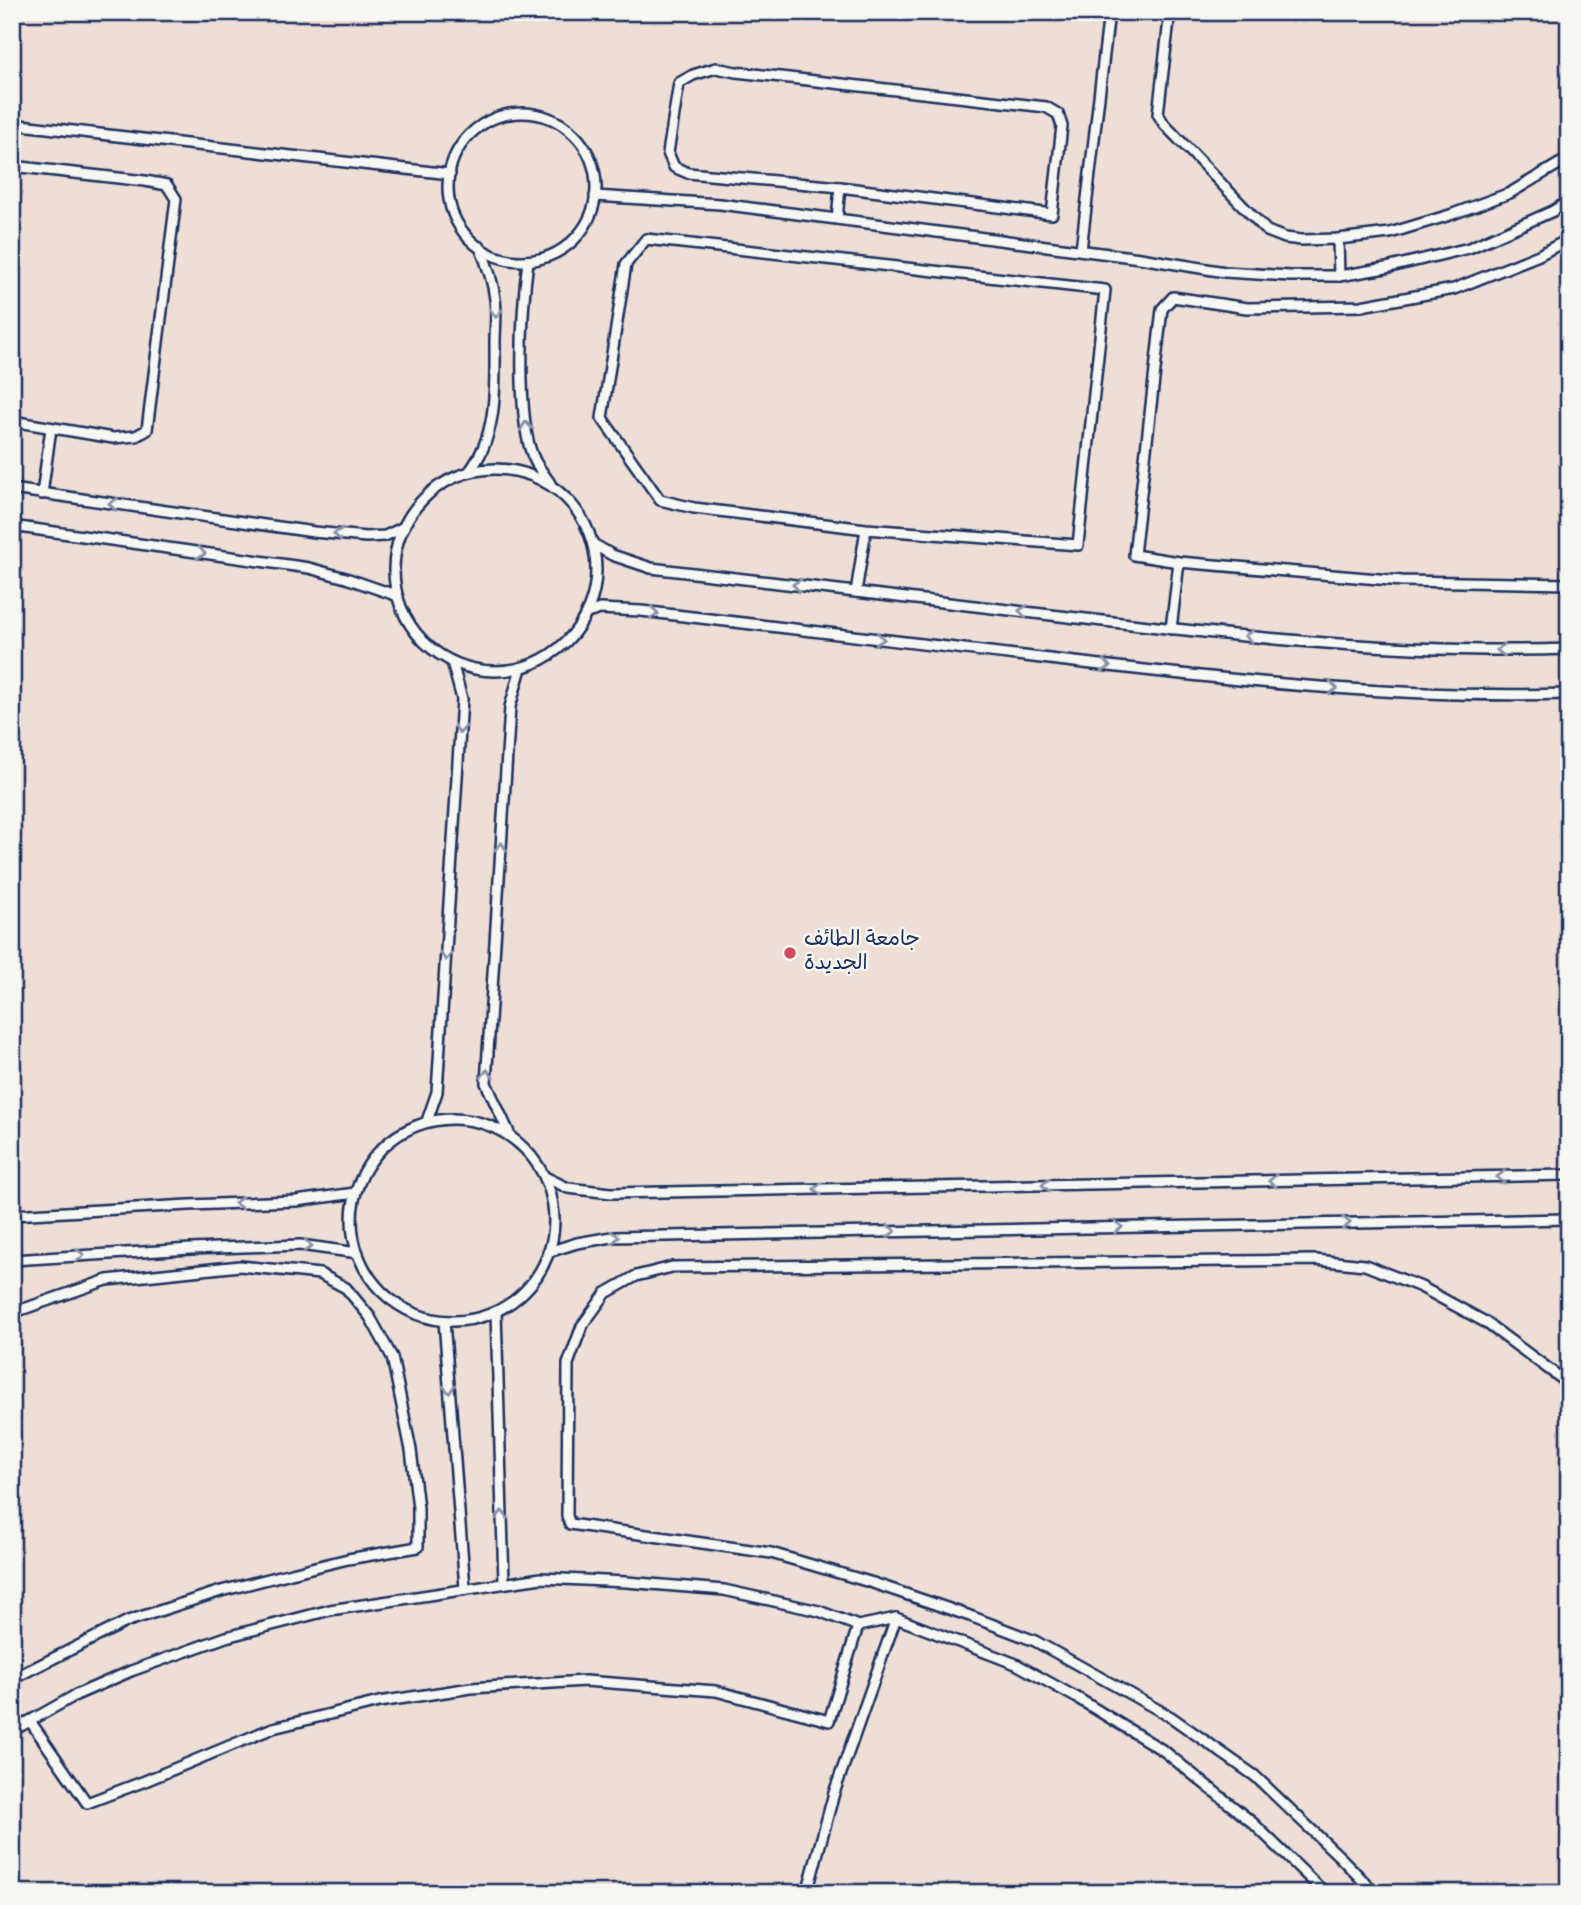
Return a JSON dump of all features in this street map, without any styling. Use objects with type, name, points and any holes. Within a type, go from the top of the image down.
[{"type":"lane","points":[[1081,250],[1109,12]]},
{"type":"lane","points":[[1170,12],[1158,114],[1164,124],[1267,231],[1285,238],[1338,239],[1390,233],[1510,193],[1569,158]]},
{"type":"lane","points":[[716,68],[1030,104],[1046,107],[1058,114],[1062,126],[1052,214],[840,187],[688,173],[674,167],[668,153],[679,83],[693,75],[716,68]]},
{"type":"lane","points":[[528,113],[553,119],[583,144],[596,180],[595,196],[589,218],[574,240],[553,254],[528,261],[503,258],[480,247],[461,229],[448,193],[455,155],[461,144],[480,126],[503,115],[528,113]]},
{"type":"lane","points":[[12,124],[450,174]]},
{"type":"lane","points":[[12,166],[145,181],[167,186],[176,199],[147,430],[136,436],[113,438],[12,421]]},
{"type":"lane","points":[[836,219],[840,187]]},
{"type":"lane","points":[[595,196],[720,204],[1081,250],[1225,272],[1290,276],[1339,276],[1469,248],[1553,211],[1569,201]]},
{"type":"lane","points":[[646,239],[1105,290],[1078,545],[866,529],[694,508],[660,500],[601,418],[626,264],[646,239]]},
{"type":"lane","points":[[1338,239],[1339,276]]},
{"type":"lane","points":[[1569,239],[1539,255],[1454,289],[1361,306],[1247,308],[1173,297],[1162,309],[1134,555],[1179,562],[1402,581],[1569,584]]},
{"type":"lane","points":[[469,472],[480,458],[488,437],[495,391],[496,301],[480,247]]},
{"type":"lane","points":[[528,261],[523,318],[525,432],[534,460],[553,487]]},
{"type":"lane","points":[[42,494],[51,428]]},
{"type":"lane","points":[[487,469],[513,470],[538,478],[553,487],[567,498],[578,512],[593,544],[596,579],[593,597],[578,629],[553,654],[522,668],[486,671],[469,668],[437,653],[418,635],[404,613],[398,596],[395,561],[398,543],[413,511],[424,498],[445,482],[469,472],[487,469]]},
{"type":"lane","points":[[12,489],[314,532],[366,537],[386,536],[404,527]]},
{"type":"lane","points":[[12,526],[309,568],[398,596]]},
{"type":"lane","points":[[856,592],[866,529]]},
{"type":"lane","points":[[593,544],[612,555],[651,568],[1171,629],[1310,642],[1433,649],[1569,649]]},
{"type":"lane","points":[[1171,629],[1179,562]]},
{"type":"lane","points":[[587,613],[600,609],[629,610],[1167,673],[1306,686],[1432,694],[1569,694]]},
{"type":"lane","points":[[427,1121],[437,1092],[462,699],[452,662]]},
{"type":"lane","points":[[511,1136],[486,1083],[510,707],[522,668]]},
{"type":"lane","points":[[462,1118],[479,1121],[511,1136],[525,1148],[545,1177],[554,1211],[554,1229],[548,1252],[536,1278],[511,1303],[479,1318],[444,1321],[427,1318],[395,1303],[370,1278],[358,1252],[352,1228],[355,1193],[370,1161],[382,1147],[410,1127],[427,1121],[462,1118]]},
{"type":"lane","points":[[545,1177],[568,1188],[611,1193],[1569,1175]]},
{"type":"lane","points":[[12,1215],[296,1201],[355,1193]]},
{"type":"lane","points":[[548,1252],[577,1243],[612,1237],[1569,1219]]},
{"type":"lane","points":[[12,1260],[300,1245],[358,1252]]},
{"type":"lane","points":[[1375,1893],[1255,1776],[1171,1717],[1035,1641],[873,1583],[771,1553],[570,1524],[567,1516],[568,1364],[582,1326],[606,1293],[636,1276],[672,1267],[1316,1260],[1366,1265],[1421,1287],[1485,1322],[1569,1384]]},
{"type":"lane","points":[[12,1313],[107,1280],[240,1266],[320,1274],[346,1288],[370,1317],[392,1357],[411,1450],[418,1508],[418,1547],[326,1564],[221,1591],[128,1621],[12,1679]]},
{"type":"lane","points":[[496,1312],[505,1583]]},
{"type":"lane","points":[[444,1321],[465,1588]]},
{"type":"lane","points":[[12,1731],[76,1695],[131,1671],[226,1637],[330,1610],[541,1578],[724,1590],[819,1612],[858,1626],[896,1618],[1016,1664],[1164,1751],[1253,1823],[1325,1893]]},
{"type":"lane","points":[[807,1893],[834,1793],[896,1618]]},
{"type":"lane","points":[[30,1721],[87,1803],[145,1782],[273,1728],[379,1702],[471,1688],[584,1681],[716,1691],[829,1721],[858,1626]]},
{"type":"shaded area","name":"جامعة الطائف الجديدة","points":[[12,12],[1569,12],[1569,1893],[12,1893]]},
{"type":"place","name":"جامعة الطائف الجديدة","points":[[790,953]]}]
